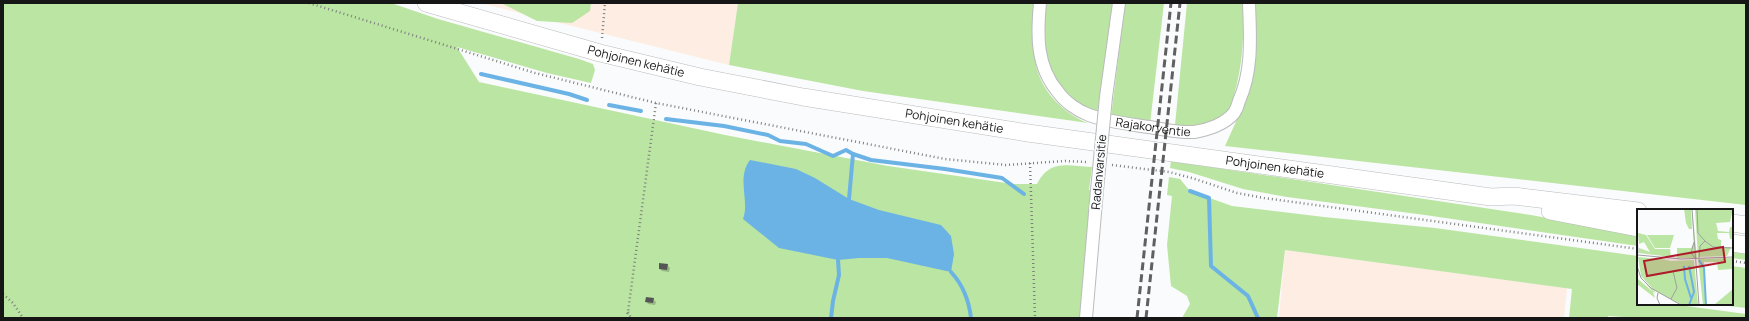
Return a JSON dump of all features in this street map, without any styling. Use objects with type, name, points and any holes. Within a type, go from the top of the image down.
[{"type":"main road","name":"Pohjoinen kehätie","points":[[426,3],[600,53],[700,77],[803,98],[1205,158],[1491,197],[1514,196],[1637,211]]},
{"type":"main road","name":"Pohjoinen kehätie","points":[[1491,197],[1512,205],[1569,214],[1637,228]]},
{"type":"main road","points":[[1733,223],[1746,225]]},
{"type":"main road","points":[[1733,243],[1746,245]]},
{"type":"street","name":"Rajakorventie","points":[[1040,3],[1038,25],[1042,66],[1046,76],[1059,94],[1073,106],[1089,115],[1107,120],[1174,131],[1192,132],[1202,131],[1218,125],[1234,113],[1241,98],[1248,77],[1250,54],[1248,3]]},
{"type":"street","name":"Radanvarsitie","points":[[1086,318],[1106,97],[1119,3]]},
{"type":"path","points":[[309,3],[535,73],[656,103],[945,159],[1006,165],[1065,161],[1092,162]]},
{"type":"path","points":[[600,53],[605,3]]},
{"type":"path","points":[[626,318],[656,103]]},
{"type":"path","points":[[1030,163],[1035,318]]},
{"type":"path","points":[[1106,164],[1170,172],[1237,193],[1264,198],[1637,249]]},
{"type":"path","points":[[1733,261],[1746,263]]},
{"type":"path","points":[[3,294],[13,303],[23,318]]},
{"type":"path","points":[[628,312],[631,318]]},
{"type":"shaded area","points":[[480,3],[738,3],[729,65]]},
{"type":"shaded area","points":[[1285,250],[1567,288],[1564,318],[1279,318]]},
{"type":"green space","points":[[3,3],[391,3],[438,19],[579,59],[593,64],[595,70],[591,83],[547,73],[457,47],[479,82],[725,135],[888,166],[1013,184],[1037,184],[1042,176],[1054,167],[1067,165],[1092,167],[1089,190],[1094,190],[1080,318],[3,318]]},
{"type":"green space","points":[[501,3],[591,3],[590,11],[572,23],[537,21]]},
{"type":"green space","points":[[738,3],[1034,3],[1034,50],[1036,65],[1043,84],[1062,108],[1088,123],[863,91],[729,65]]},
{"type":"green space","points":[[1044,3],[1115,3],[1097,114],[1087,110],[1059,88],[1045,55]]},
{"type":"green space","points":[[1125,3],[1164,3],[1150,124],[1111,117]]},
{"type":"green space","points":[[1187,3],[1243,3],[1243,38],[1241,61],[1231,107],[1224,116],[1218,120],[1205,125],[1197,126],[1175,125]]},
{"type":"green space","points":[[1252,3],[1746,3],[1746,205],[1225,146],[1239,115]]},
{"type":"green space","points":[[1171,161],[1531,215],[1637,235],[1637,246],[1425,215],[1287,197],[1243,189],[1189,172],[1170,168]]},
{"type":"green space","points":[[1169,177],[1180,179],[1190,191],[1232,206],[1435,228],[1637,256],[1637,305],[1678,305],[1746,314],[1746,318],[1639,318],[1608,316],[1608,318],[1569,318],[1572,289],[1285,250],[1277,318],[1182,318],[1190,304],[1187,296],[1171,286],[1167,245],[1172,196],[1167,195]]},
{"type":"green space","points":[[1733,250],[1746,252],[1746,260],[1733,258]]},
{"type":"green space","points":[[1733,266],[1746,268],[1746,308],[1720,305],[1733,305]]},
{"type":"water","points":[[750,160],[796,169],[815,178],[849,199],[879,210],[941,225],[951,236],[954,254],[951,272],[887,258],[838,260],[779,248],[743,219],[745,205],[743,182],[746,167]]},
{"type":"building","points":[[659,263],[668,264],[667,270],[659,269]]},
{"type":"building","points":[[646,297],[654,298],[653,303],[645,302]]},
{"type":"waterway","points":[[481,74],[569,94],[587,100]]},
{"type":"waterway","points":[[609,105],[641,111]]},
{"type":"waterway","points":[[666,119],[724,126],[768,135],[780,141],[806,144],[833,156],[846,150],[853,154]]},
{"type":"waterway","points":[[849,199],[853,154],[871,160],[1002,178],[1024,194]]},
{"type":"waterway","points":[[1190,191],[1209,198],[1211,266],[1248,296],[1258,318]]},
{"type":"waterway","points":[[831,318],[839,275],[838,260]]},
{"type":"waterway","points":[[951,272],[965,293],[971,318]]},
{"type":"railway","points":[[1137,318],[1171,3]]},
{"type":"railway","points":[[1146,318],[1180,3]]}]
